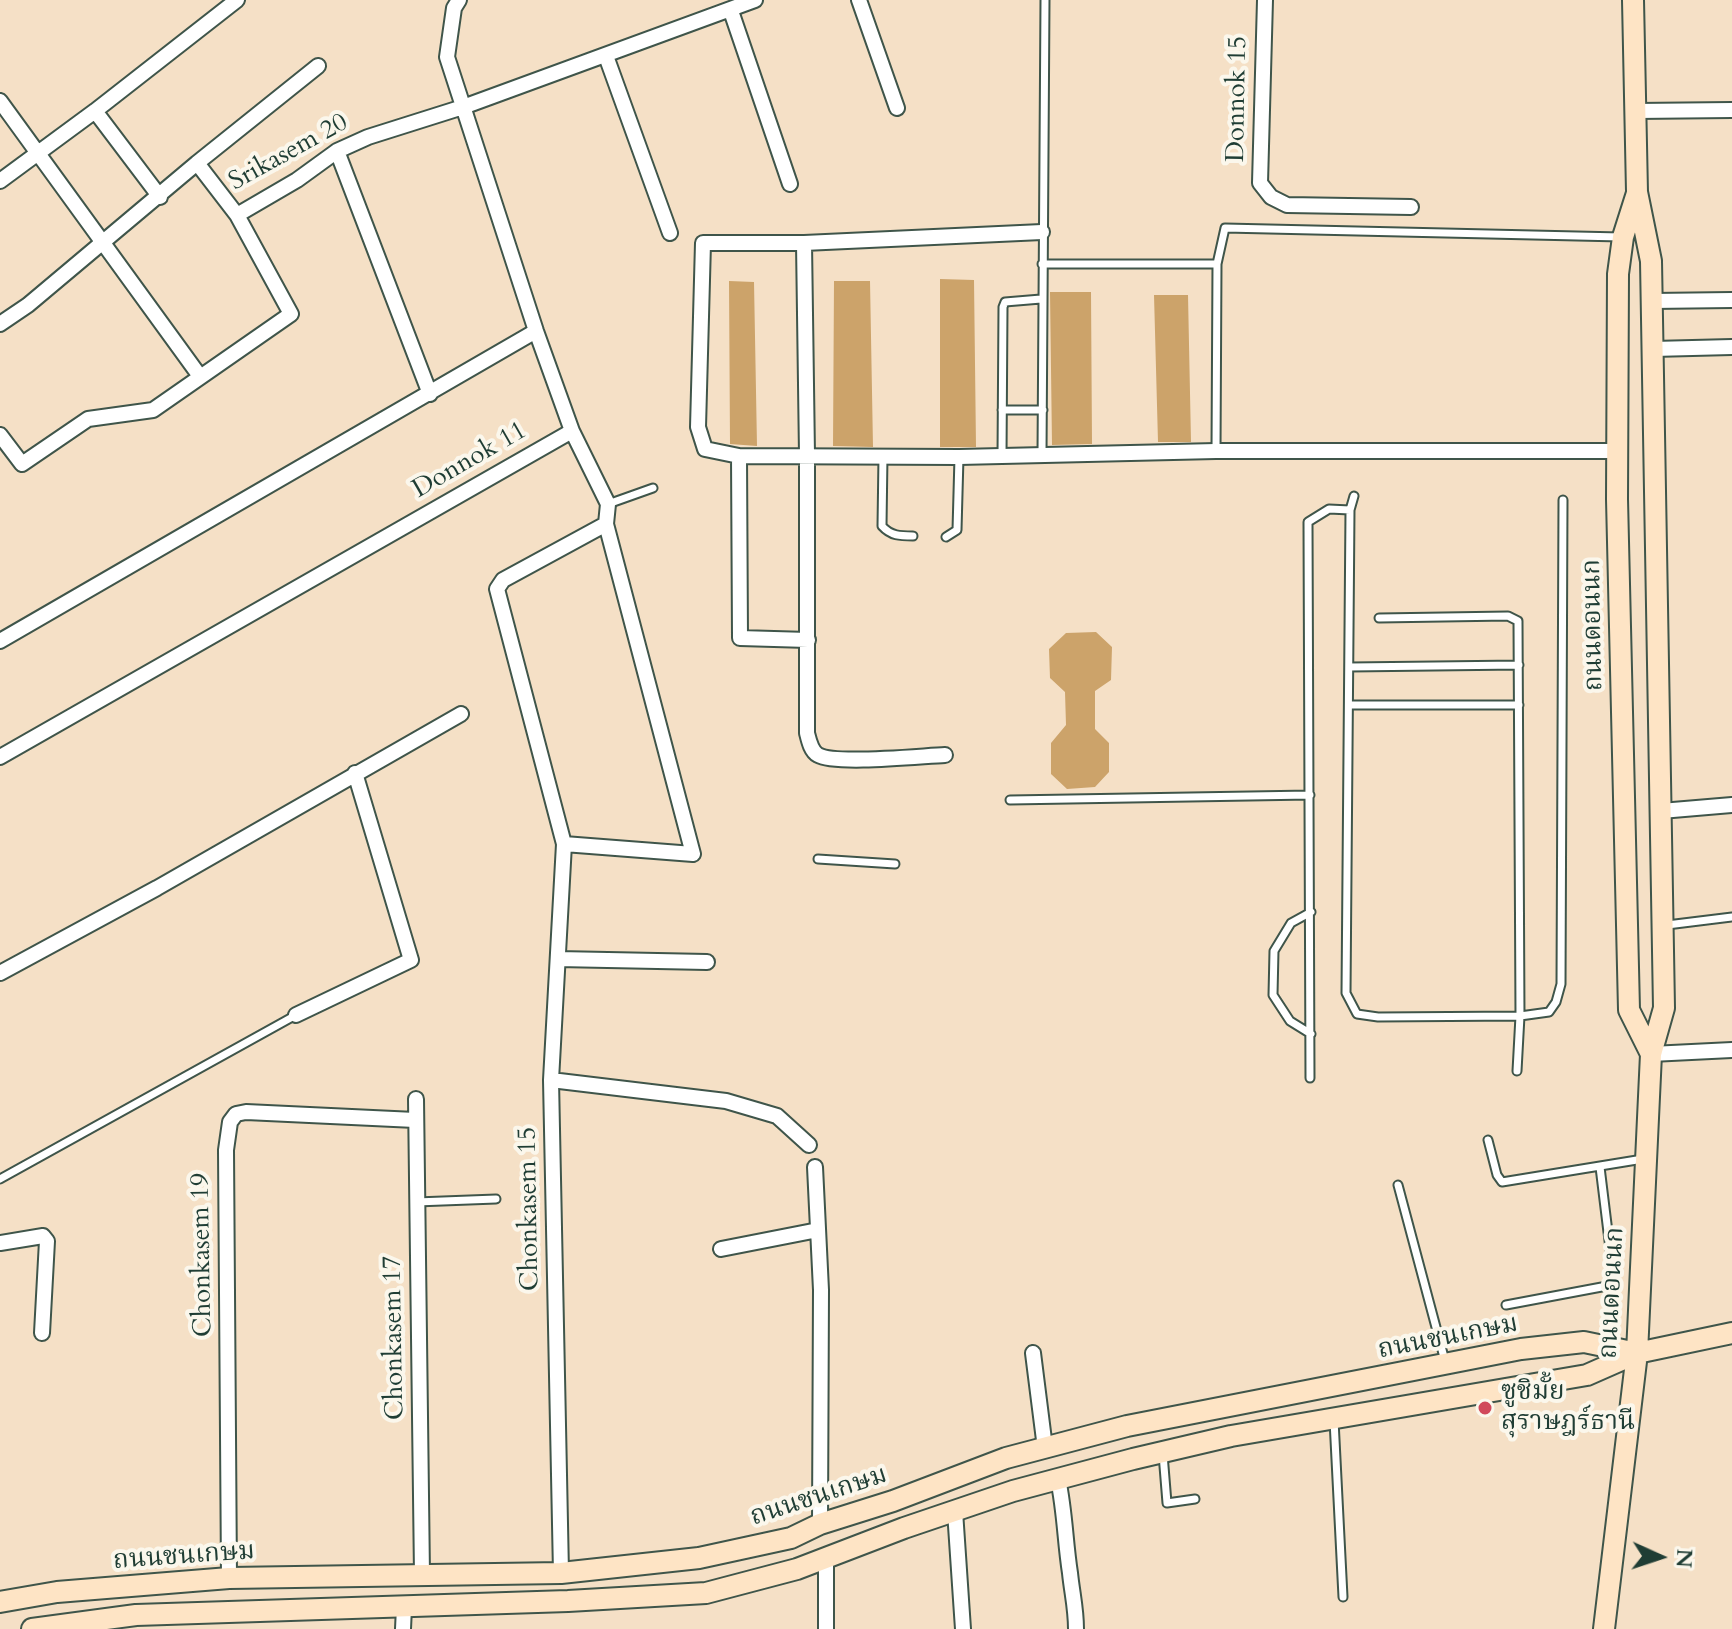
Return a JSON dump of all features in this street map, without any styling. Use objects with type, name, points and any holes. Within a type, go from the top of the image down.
[{"type":"main road","name":"ถนนดอนนก","points":[[1604,1629],[1637,1353],[1651,1054],[1664,1008],[1651,261],[1637,192],[1633,0]]},
{"type":"main road","name":"ถนนดอนนก","points":[[1637,192],[1623,237],[1618,274],[1617,451],[1629,1010],[1651,1054]]},
{"type":"main road","name":"ถนนชนเกษม","points":[[32,1629],[706,1593],[797,1569],[955,1511],[1058,1479],[1163,1452],[1231,1436],[1587,1375],[1637,1353],[1732,1333]]},
{"type":"main road","name":"ถนนชนเกษม","points":[[0,1602],[57,1592],[229,1578],[561,1573],[699,1558],[791,1538],[820,1524],[893,1501],[1006,1458],[1127,1426],[1521,1349],[1584,1342],[1637,1353]]},
{"type":"street","points":[[0,181],[237,0]]},
{"type":"street","points":[[459,0],[454,8],[447,57],[536,331],[572,431],[608,504],[606,524],[693,854],[564,844]]},
{"type":"street","name":"Srikasem 20","points":[[0,324],[28,305],[197,163],[237,215],[297,180],[337,151],[368,137],[463,107],[755,0]]},
{"type":"street","points":[[859,0],[897,108]]},
{"type":"street","name":"Donnok 15","points":[[1265,0],[1260,183],[1271,197],[1287,205],[1411,207]]},
{"type":"street","points":[[731,11],[790,184]]},
{"type":"street","points":[[606,56],[670,233]]},
{"type":"street","points":[[197,163],[318,66]]},
{"type":"street","points":[[0,101],[199,375]]},
{"type":"street","points":[[1636,111],[1732,110]]},
{"type":"street","points":[[95,111],[160,197]]},
{"type":"street","points":[[337,151],[430,394]]},
{"type":"street","points":[[0,435],[22,464],[88,419],[153,410],[199,375],[291,314],[237,215]]},
{"type":"street","points":[[1042,232],[804,243],[703,243],[698,427],[705,449],[739,456],[959,457],[1216,451],[1617,451]]},
{"type":"street","points":[[804,243],[807,733],[813,750],[820,757],[945,755]]},
{"type":"street","points":[[1652,301],[1732,300]]},
{"type":"street","points":[[0,641],[536,331]]},
{"type":"street","points":[[1653,349],[1732,347]]},
{"type":"street","name":"Donnok 11","points":[[0,757],[572,431]]},
{"type":"street","points":[[739,456],[740,638],[808,640]]},
{"type":"street","name":"Chonkasem 15","points":[[561,1573],[551,1080],[564,844],[497,589],[503,580],[606,524]]},
{"type":"street","points":[[0,973],[157,888],[461,714]]},
{"type":"street","points":[[296,1015],[411,960],[355,773]]},
{"type":"street","points":[[1661,811],[1732,805]]},
{"type":"street","points":[[558,959],[707,962]]},
{"type":"street","points":[[1651,1054],[1732,1050]]},
{"type":"street","points":[[551,1080],[726,1101],[777,1116],[809,1145]]},
{"type":"street","name":"Chonkasem 17","points":[[416,1099],[422,1575]]},
{"type":"street","name":"Chonkasem 19","points":[[229,1578],[226,1150],[230,1122],[236,1114],[246,1112],[415,1120]]},
{"type":"street","points":[[815,1167],[821,1290],[820,1524]]},
{"type":"street","points":[[721,1249],[818,1230]]},
{"type":"street","points":[[0,1243],[43,1236],[47,1241],[42,1333]]},
{"type":"street","points":[[1033,1353],[1045,1448]]},
{"type":"street","points":[[1058,1479],[1066,1518],[1069,1570],[1076,1601],[1076,1629]]},
{"type":"street","points":[[955,1511],[963,1629]]},
{"type":"street","points":[[826,1556],[826,1629]]},
{"type":"street","points":[[403,1629],[404,1607]]},
{"type":"lane","points":[[1042,454],[1045,0]]},
{"type":"lane","points":[[1216,451],[1217,264],[1225,228],[1623,237]]},
{"type":"lane","points":[[1042,264],[1217,264]]},
{"type":"lane","points":[[1002,456],[1003,307],[1011,299],[1041,299]]},
{"type":"lane","points":[[1002,410],[1043,410]]},
{"type":"lane","points":[[883,456],[882,526],[888,533],[897,536],[913,536]]},
{"type":"lane","points":[[946,537],[957,530],[959,457]]},
{"type":"lane","points":[[608,504],[653,488]]},
{"type":"lane","points":[[1354,496],[1350,510],[1346,993],[1357,1014],[1378,1017],[1520,1016],[1549,1012],[1556,1002],[1561,984],[1563,500]]},
{"type":"lane","points":[[1310,1078],[1308,522],[1329,509],[1350,510]]},
{"type":"lane","points":[[1379,618],[1508,616],[1518,621],[1520,1016],[1517,1071]]},
{"type":"lane","points":[[1350,667],[1519,665]]},
{"type":"lane","points":[[1350,705],[1519,705]]},
{"type":"lane","points":[[1010,800],[1310,795]]},
{"type":"lane","points":[[818,859],[895,864]]},
{"type":"lane","points":[[1311,912],[1291,923],[1274,951],[1273,995],[1290,1021],[1311,1034]]},
{"type":"lane","points":[[1662,926],[1732,917]]},
{"type":"lane","points":[[0,1179],[296,1015]]},
{"type":"lane","points":[[1488,1140],[1497,1175],[1502,1182],[1646,1159]]},
{"type":"lane","points":[[1506,1305],[1607,1286],[1612,1265],[1600,1167]]},
{"type":"lane","points":[[1398,1185],[1446,1365]]},
{"type":"lane","points":[[416,1202],[496,1199]]},
{"type":"lane","points":[[1334,1418],[1343,1597]]},
{"type":"lane","points":[[1163,1452],[1167,1503],[1195,1499]]},
{"type":"building","points":[[940,279],[974,280],[976,447],[940,447]]},
{"type":"building","points":[[729,281],[754,282],[757,446],[730,444]]},
{"type":"building","points":[[834,281],[870,281],[873,447],[833,446]]},
{"type":"building","points":[[1050,292],[1091,292],[1092,444],[1052,445]]},
{"type":"building","points":[[1154,295],[1188,295],[1191,442],[1158,442]]},
{"type":"building","points":[[1096,632],[1112,647],[1111,680],[1095,691],[1095,729],[1109,743],[1109,772],[1095,787],[1067,789],[1051,774],[1051,743],[1066,725],[1065,692],[1050,678],[1049,649],[1066,633]]},
{"type":"place","name":"ซูชิมั้ย สุราษฎร์ธานี","points":[[1485,1408]]}]
